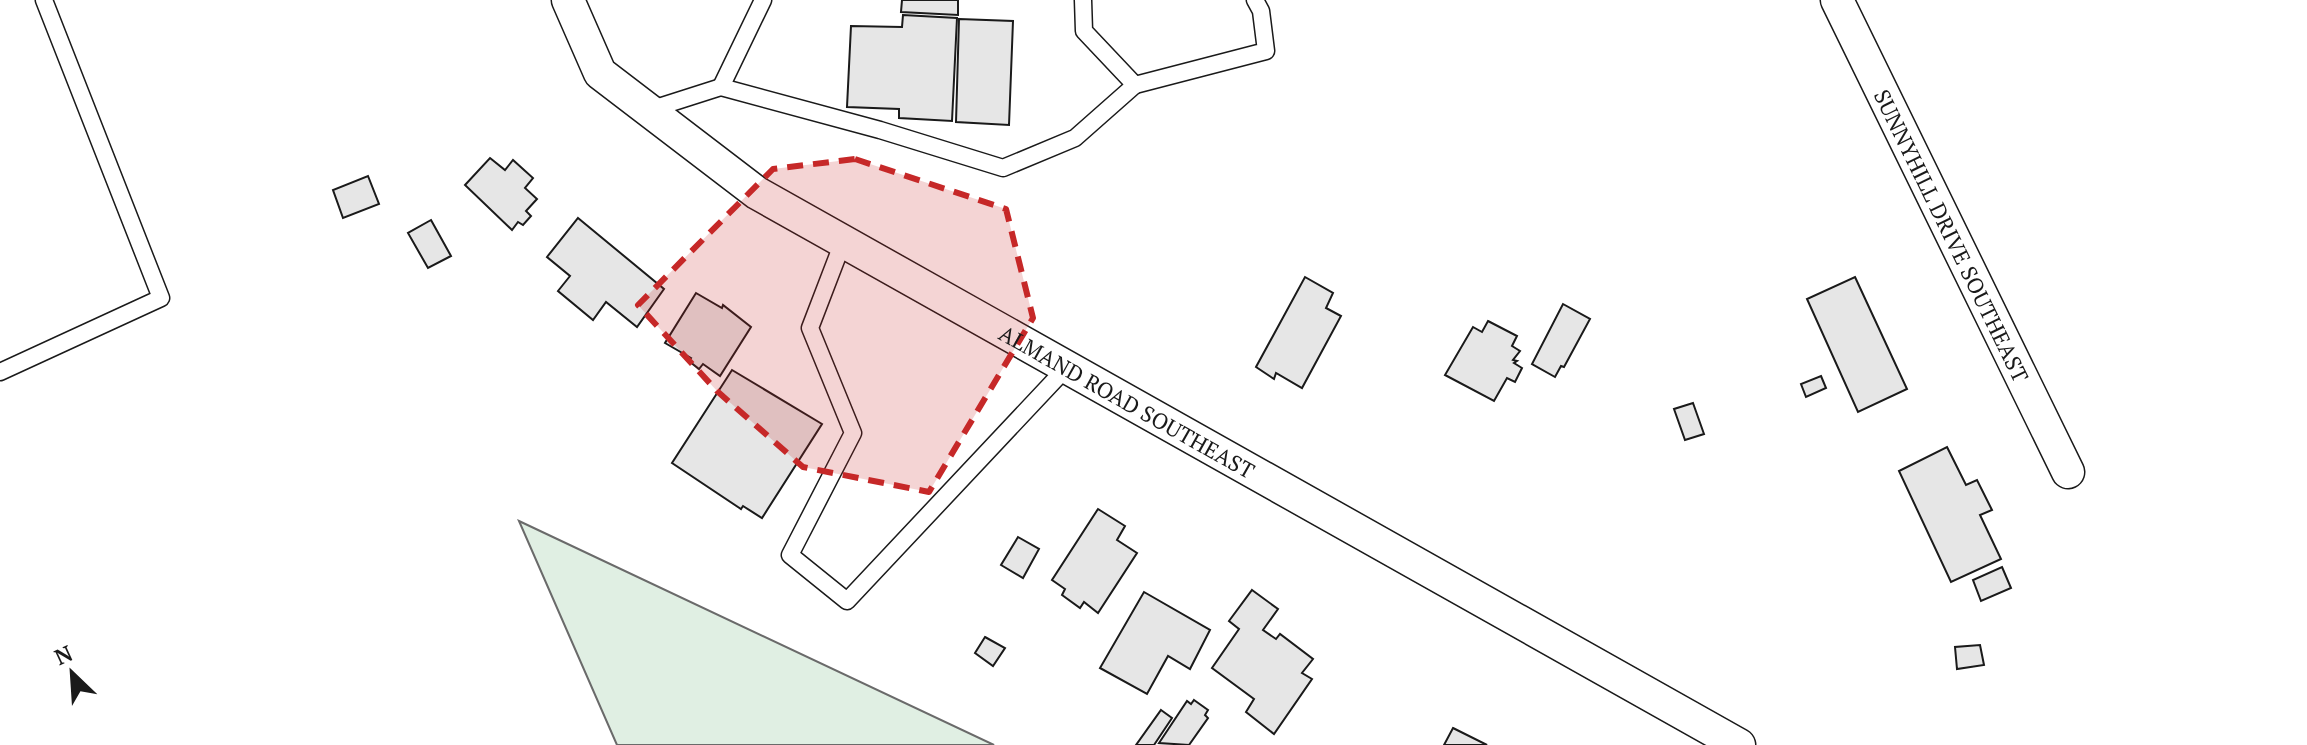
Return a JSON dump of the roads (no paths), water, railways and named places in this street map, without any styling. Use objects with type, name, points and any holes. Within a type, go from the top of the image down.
[{"type":"street","name":"ALMAND ROAD SOUTHEAST","points":[[568,0],[600,73],[757,193],[1739,745]]},
{"type":"street","name":"SUNNYHILL DRIVE SOUTHEAST","points":[[1837,0],[2068,472]]},
{"type":"lane","points":[[0,372],[161,298],[44,0]]},
{"type":"lane","points":[[721,87],[763,0]]},
{"type":"lane","points":[[1083,0],[1084,31],[1135,85]]},
{"type":"lane","points":[[649,110],[721,87],[880,130],[1003,168],[1075,138],[1135,85],[1266,51],[1261,11],[1255,0]]},
{"type":"lane","points":[[843,242],[810,328],[853,433],[790,555],[847,601],[1067,367]]}]
